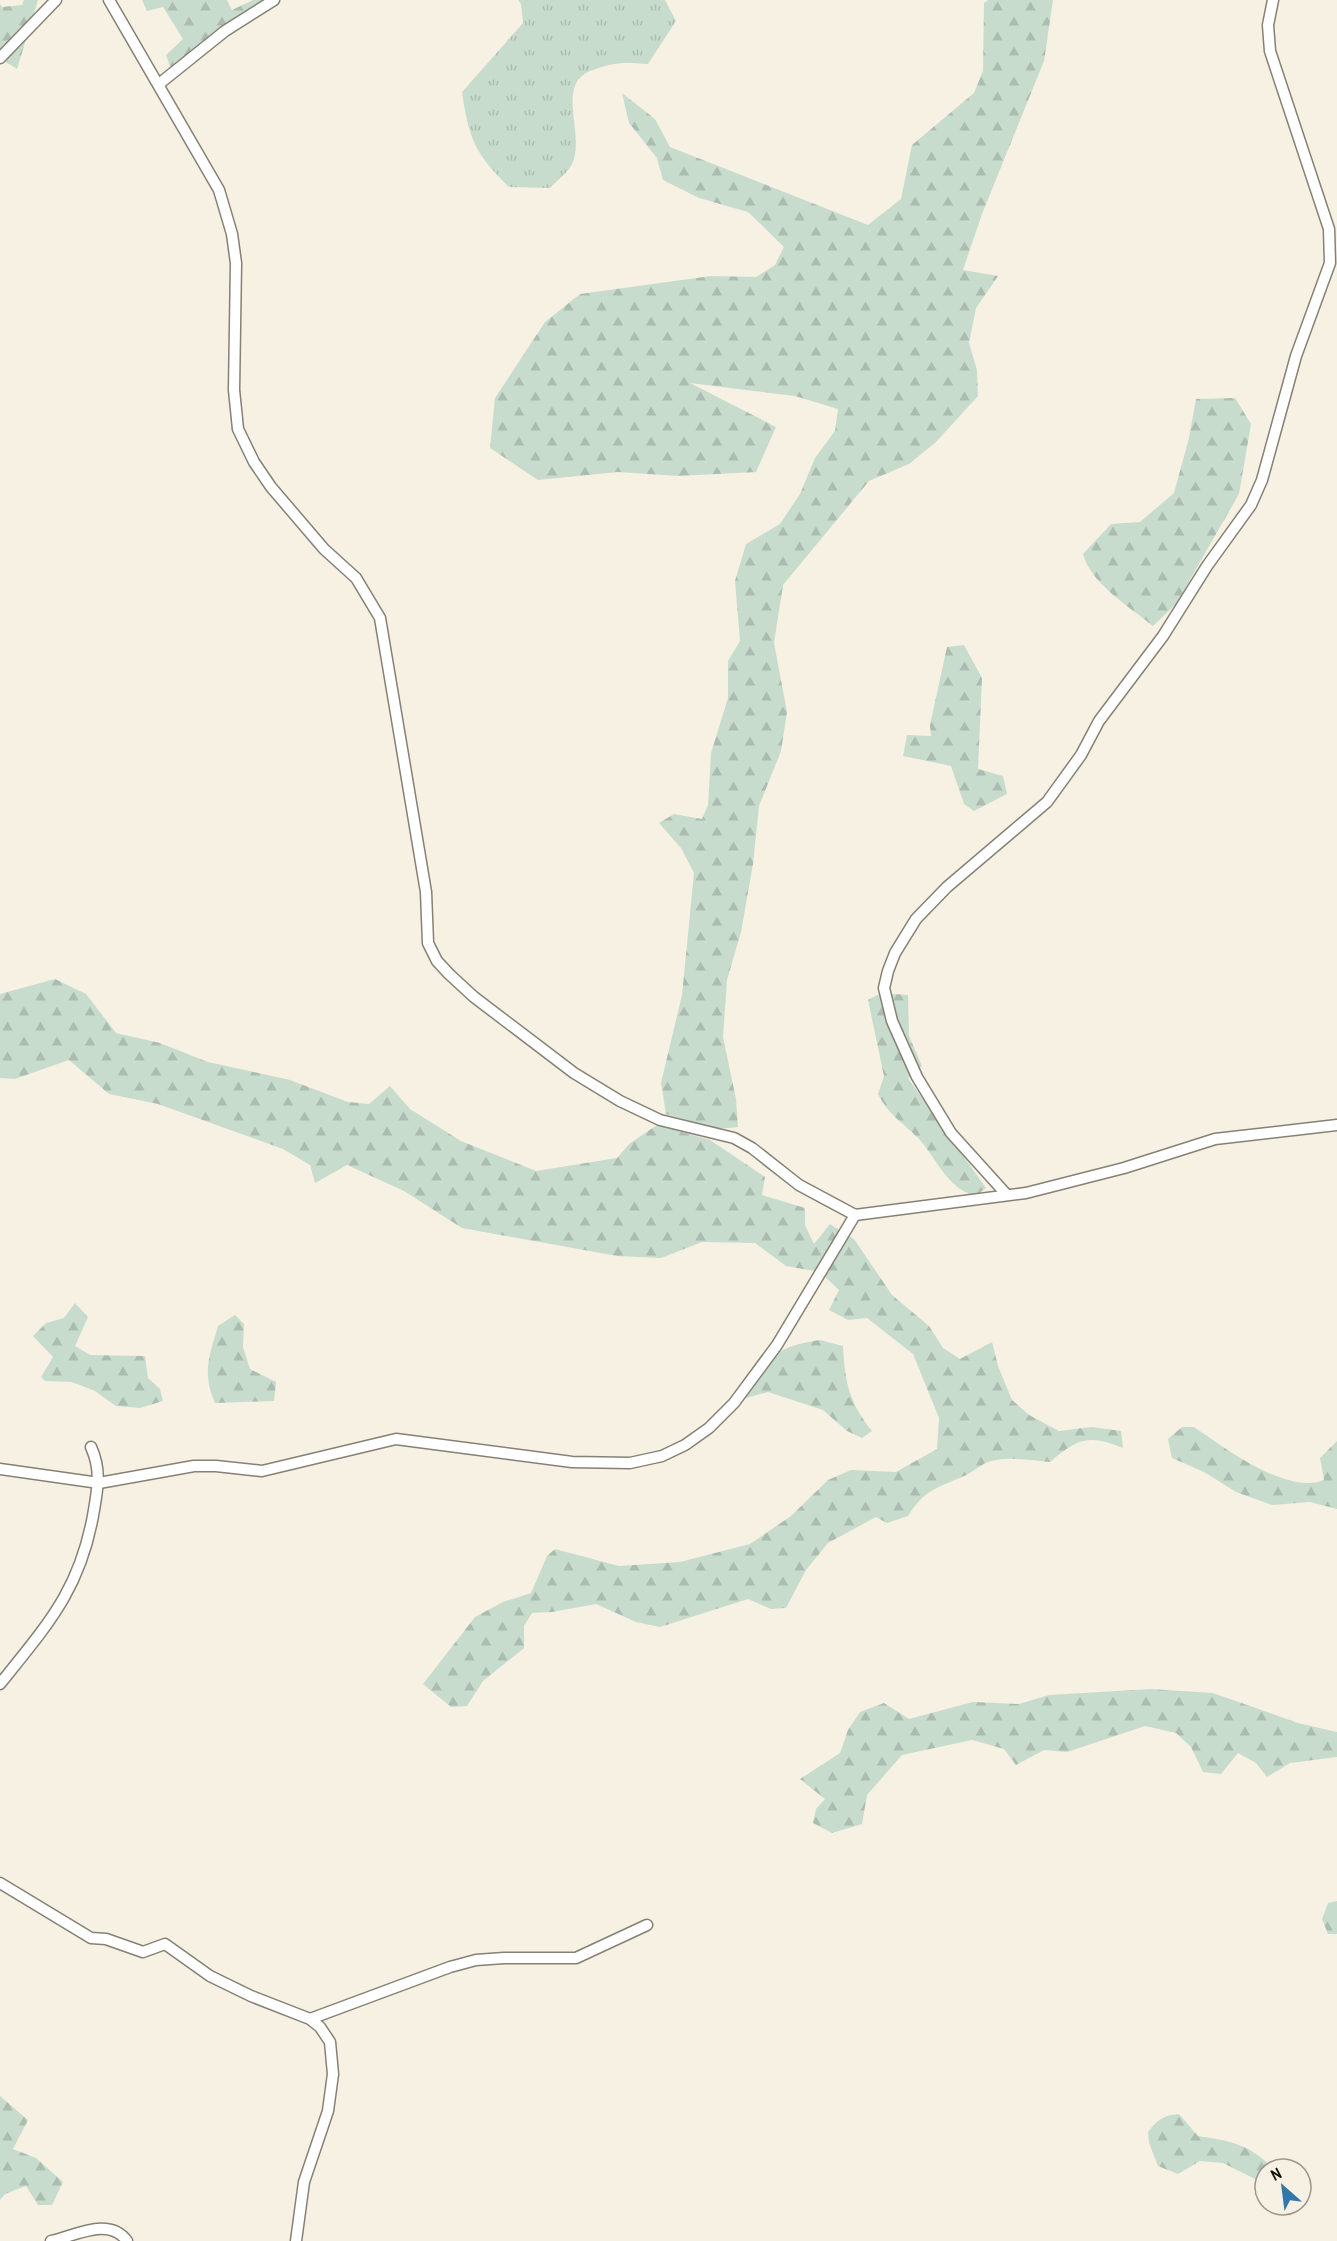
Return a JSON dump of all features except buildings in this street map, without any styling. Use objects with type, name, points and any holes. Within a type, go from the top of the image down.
[{"type":"street","points":[[0,58],[56,0]]},
{"type":"street","points":[[109,0],[219,190],[232,234],[236,263],[234,390],[238,429],[254,462],[271,487],[324,549],[356,578],[380,618],[426,892],[431,952],[449,974],[474,997],[574,1073],[620,1101],[660,1120],[724,1136],[745,1144],[800,1185],[855,1215],[1026,1193],[1124,1168],[1215,1139],[1337,1125]]},
{"type":"street","points":[[159,84],[225,31],[273,0]]},
{"type":"street","points":[[1007,1195],[951,1133],[932,1104],[892,1020],[884,988],[896,953],[916,919],[947,887],[1047,802],[1081,755],[1099,721],[1163,636],[1258,491],[1296,356],[1330,263],[1331,254],[1329,229],[1270,51],[1268,25],[1273,0]]},
{"type":"street","points":[[0,1469],[99,1483],[194,1466],[273,1470],[396,1439],[572,1462],[630,1463],[662,1456],[685,1445],[709,1428],[734,1403],[777,1345],[855,1215]]},
{"type":"street","points":[[0,1684],[68,1594],[92,1526],[99,1483],[98,1462],[91,1448]]},
{"type":"street","points":[[0,1883],[91,1938],[114,1941],[143,1952],[165,1944],[210,1976],[251,1996],[310,2019],[321,2027],[330,2042],[333,2074],[328,2110],[302,2190],[296,2241]]},
{"type":"street","points":[[310,2019],[450,1967],[504,1958],[576,1958],[647,1925]]},
{"type":"street","points":[[51,2241],[106,2228],[115,2230],[127,2241]]},
{"type":"green space","points":[[24,0],[38,0],[17,69],[0,58],[0,4],[2,7],[22,5]]},
{"type":"green space","points":[[142,0],[227,0],[232,10],[253,0],[272,0],[175,68],[170,66],[166,55],[183,39],[163,7],[147,11]]},
{"type":"green space","points":[[518,0],[665,0],[676,21],[648,64],[612,64],[590,71],[580,78],[574,88],[573,112],[576,139],[572,164],[550,188],[509,187],[488,165],[471,134],[462,92],[523,23],[521,4]]},
{"type":"green space","points":[[988,0],[1053,0],[1044,61],[982,214],[963,270],[998,276],[976,308],[969,343],[977,370],[978,396],[936,442],[909,464],[869,481],[783,585],[774,643],[787,712],[781,751],[759,806],[753,864],[741,932],[727,980],[723,1037],[736,1099],[738,1127],[718,1129],[666,1114],[661,1083],[682,995],[694,873],[681,848],[659,823],[674,814],[702,819],[708,805],[711,753],[728,698],[728,661],[740,641],[735,581],[746,544],[780,524],[800,494],[815,458],[835,431],[838,409],[795,396],[690,383],[776,427],[756,472],[678,476],[618,472],[538,480],[490,448],[495,398],[545,322],[580,294],[711,276],[756,277],[775,265],[784,247],[748,212],[699,198],[663,180],[657,158],[629,123],[622,93],[655,119],[670,147],[868,225],[901,199],[912,145],[974,93],[983,71],[984,3]]},
{"type":"green space","points":[[1235,398],[1251,424],[1239,494],[1176,604],[1153,626],[1103,585],[1087,565],[1083,554],[1111,524],[1140,522],[1174,493],[1189,438],[1196,399]]},
{"type":"green space","points":[[964,645],[982,678],[978,769],[1003,776],[1007,794],[974,811],[964,804],[951,766],[903,756],[907,735],[931,736],[930,725],[947,647]]},
{"type":"green space","points":[[55,979],[86,994],[116,1033],[160,1043],[208,1062],[290,1080],[348,1102],[369,1104],[390,1086],[410,1109],[461,1141],[536,1171],[617,1158],[629,1144],[657,1125],[710,1140],[765,1177],[762,1195],[805,1208],[805,1225],[814,1244],[830,1224],[854,1239],[892,1295],[929,1326],[943,1348],[960,1359],[992,1342],[998,1366],[1012,1400],[1029,1415],[1059,1431],[1092,1427],[1121,1431],[1123,1448],[1092,1440],[1076,1443],[1050,1462],[1011,1459],[985,1463],[967,1475],[926,1495],[908,1516],[887,1523],[876,1517],[828,1543],[806,1570],[786,1608],[771,1609],[748,1599],[660,1627],[636,1622],[596,1604],[532,1613],[524,1626],[524,1648],[483,1681],[467,1706],[451,1707],[423,1684],[475,1617],[503,1602],[531,1593],[547,1556],[555,1549],[619,1566],[680,1562],[750,1544],[791,1516],[828,1480],[851,1470],[896,1472],[937,1449],[939,1418],[913,1354],[867,1318],[848,1320],[829,1310],[839,1290],[820,1272],[786,1266],[755,1243],[702,1242],[661,1258],[617,1256],[462,1228],[404,1191],[347,1165],[315,1183],[310,1165],[283,1149],[158,1104],[109,1094],[69,1060],[15,1079],[0,1078],[0,994]]},
{"type":"green space","points":[[881,993],[908,995],[909,1036],[922,1066],[908,1078],[986,1188],[975,1196],[957,1187],[950,1180],[919,1139],[892,1113],[878,1094],[884,1076],[868,1000]]},
{"type":"green space","points":[[75,1303],[88,1317],[75,1346],[90,1355],[145,1356],[148,1378],[160,1389],[163,1401],[140,1408],[116,1406],[95,1391],[72,1382],[45,1381],[41,1377],[53,1357],[33,1336],[46,1323],[64,1318]]},
{"type":"green space","points":[[235,1315],[244,1324],[243,1347],[250,1369],[276,1382],[274,1401],[215,1403],[208,1374],[210,1356],[218,1326]]},
{"type":"green space","points":[[820,1340],[843,1346],[847,1382],[853,1401],[872,1431],[862,1438],[847,1431],[823,1410],[768,1392],[746,1398],[741,1390],[774,1354],[806,1342]]},
{"type":"green space","points":[[1182,1427],[1194,1427],[1239,1457],[1274,1475],[1292,1481],[1309,1483],[1324,1480],[1320,1458],[1337,1441],[1337,1509],[1310,1502],[1272,1505],[1236,1492],[1204,1472],[1172,1458],[1168,1439]]},
{"type":"green space","points":[[1151,1689],[1213,1693],[1298,1723],[1337,1732],[1337,1757],[1290,1763],[1267,1777],[1256,1763],[1238,1753],[1221,1774],[1203,1772],[1191,1747],[1176,1733],[1145,1726],[1067,1752],[1044,1750],[1016,1765],[1004,1749],[972,1740],[902,1755],[867,1795],[862,1824],[832,1833],[813,1823],[816,1809],[825,1799],[800,1779],[840,1753],[848,1730],[860,1712],[884,1703],[909,1719],[973,1702],[1019,1704],[1049,1695]]},
{"type":"green space","points":[[1337,1901],[1337,1934],[1328,1934],[1322,1919],[1328,1903]]},
{"type":"green space","points":[[0,2096],[28,2120],[13,2149],[36,2158],[63,2182],[52,2205],[38,2205],[26,2186],[5,2194],[0,2200]]},
{"type":"green space","points":[[1179,2114],[1198,2136],[1239,2145],[1256,2154],[1260,2157],[1253,2157],[1253,2178],[1223,2163],[1200,2161],[1178,2174],[1158,2166],[1149,2143],[1148,2132],[1161,2119]]}]
